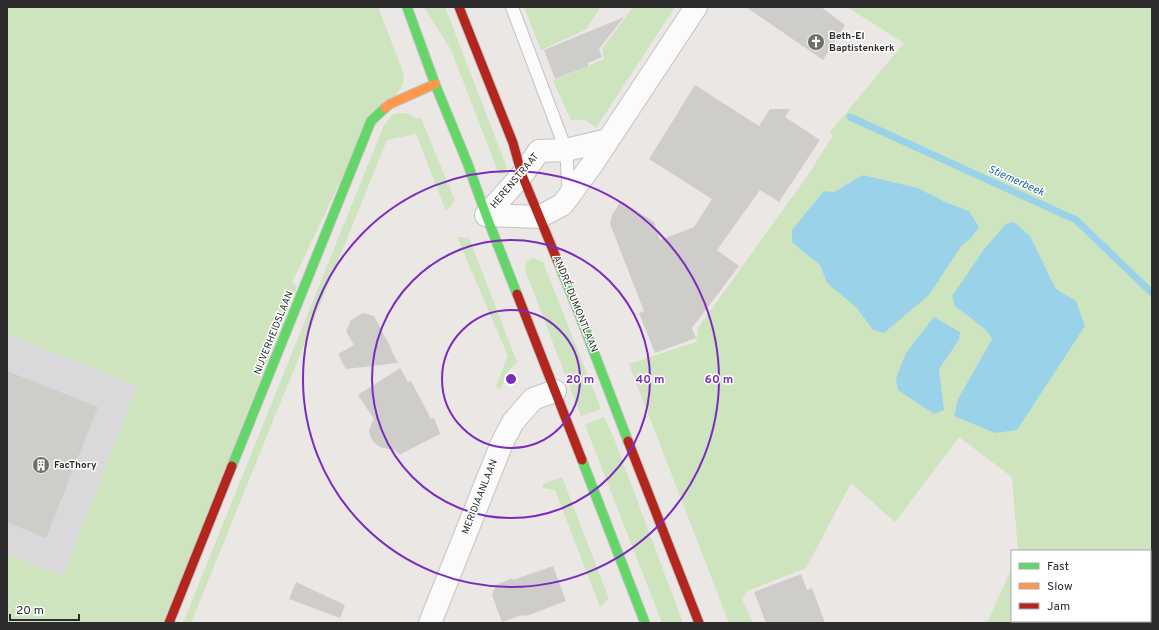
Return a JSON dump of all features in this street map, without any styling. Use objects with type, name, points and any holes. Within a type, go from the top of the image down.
[{"type":"main road","points":[[407,7],[435,84],[467,162],[486,215],[645,623]]},
{"type":"main road","name":"ANDRÉ DUMONTLAAN","points":[[459,7],[513,143],[522,175],[583,323],[699,623]]},
{"type":"main road","name":"NIJVERHEIDSLAAN","points":[[169,623],[371,121],[390,104],[435,84]]},
{"type":"street","name":"HERENSTRAAT","points":[[486,215],[539,217],[562,205],[570,196],[608,140],[696,7]]},
{"type":"street","name":"HERENSTRAAT","points":[[486,215],[522,175],[539,150],[566,150],[608,140]]},
{"type":"street","name":"MERIDIAANLAAN","points":[[430,623],[502,443],[513,422],[532,399],[555,391]]},
{"type":"lane","points":[[512,7],[566,150],[570,196]]},
{"type":"shaded area","points":[[7,334],[137,386],[63,576],[7,554]]},
{"type":"green space","points":[[7,7],[378,7],[403,72],[403,84],[343,176],[292,282],[297,287],[164,623],[7,623],[7,600],[9,595],[7,594],[7,554],[63,576],[137,386],[7,334]]},
{"type":"green space","points":[[424,7],[445,7],[507,168],[505,174],[499,174],[451,50]]},
{"type":"green space","points":[[524,7],[601,7],[585,30],[541,50]]},
{"type":"green space","points":[[633,7],[675,7],[596,128],[585,120],[571,120],[553,81],[604,59],[602,49]]},
{"type":"green space","points":[[847,7],[1152,7],[1152,623],[987,623],[1011,570],[1011,622],[1151,622],[1151,550],[1018,550],[1012,477],[959,437],[895,522],[851,483],[806,568],[747,591],[742,599],[753,623],[729,623],[629,364],[696,342],[698,328],[806,178],[833,136],[830,132],[904,43]],"holes":[[[863,175],[918,188],[945,202],[969,211],[971,238],[873,330],[857,307],[827,283],[820,265],[834,192]],[[1030,236],[1056,289],[1076,302],[954,416],[958,399],[992,339],[986,330],[955,306]],[[934,317],[959,340],[939,369],[934,414],[921,405]]]},
{"type":"green space","points":[[393,114],[409,114],[417,119],[421,118],[455,201],[446,211],[416,134],[387,140],[191,623],[183,623],[384,125]]},
{"type":"green space","points":[[457,237],[469,238],[517,362],[508,371],[501,389],[496,386],[508,356]]},
{"type":"green space","points":[[533,258],[543,262],[601,409],[581,416],[525,270],[527,261]]},
{"type":"green space","points":[[604,417],[615,441],[683,623],[662,623],[585,425]]},
{"type":"green space","points":[[562,477],[609,599],[600,607],[555,490],[543,488],[543,484]]},
{"type":"water","points":[[863,175],[918,188],[945,202],[969,211],[979,227],[971,238],[962,245],[929,295],[884,333],[873,330],[856,307],[827,283],[820,265],[792,242],[792,230],[824,191],[834,192]]},
{"type":"water","points":[[1014,222],[1030,236],[1056,289],[1076,301],[1085,326],[1017,430],[995,433],[954,416],[958,399],[992,339],[986,330],[955,306],[952,296],[985,248],[1006,224]]},
{"type":"water","points":[[934,317],[960,332],[959,340],[939,369],[944,410],[934,414],[898,390],[896,378],[906,353]]},
{"type":"building","name":"Beth-El Baptistenkerk","points":[[746,7],[821,7],[845,25],[823,60]]},
{"type":"building","points":[[624,17],[599,49],[602,57],[588,63],[588,66],[555,79],[544,50]]},
{"type":"building","points":[[695,85],[759,126],[770,109],[790,109],[785,117],[820,140],[779,202],[760,190],[717,250],[739,266],[692,328],[696,338],[655,353],[639,313],[644,311],[610,224],[612,215],[621,201],[654,222],[660,240],[694,227],[712,199],[649,159]]},
{"type":"building","points":[[363,313],[374,316],[398,363],[346,369],[338,354],[354,345],[346,331],[351,320]]},
{"type":"building","points":[[400,368],[408,382],[411,381],[431,419],[434,418],[440,434],[399,455],[396,451],[380,447],[374,443],[369,431],[374,419],[358,395]]},
{"type":"building","name":"FacThory","points":[[7,371],[98,407],[46,538],[7,522]]},
{"type":"building","points":[[553,566],[566,601],[526,616],[522,615],[502,622],[492,595],[496,585],[512,578],[513,580]]},
{"type":"building","points":[[801,574],[807,590],[812,588],[825,623],[766,623],[754,592]]},
{"type":"building","points":[[296,582],[345,605],[340,618],[289,599]]},
{"type":"waterway","name":"Stiemerbeek","points":[[850,117],[1076,220],[1152,293]]},
{"type":"traffic: fast","points":[[407,7],[435,84],[467,162],[517,294]]},
{"type":"traffic: fast","points":[[232,466],[371,121],[385,108]]},
{"type":"traffic: fast","points":[[558,262],[628,441]]},
{"type":"traffic: fast","points":[[582,460],[645,623]]},
{"type":"traffic: slow","points":[[385,108],[390,104],[435,84]]},
{"type":"traffic: jam","points":[[459,7],[513,143],[522,175],[558,262]]},
{"type":"traffic: jam","points":[[517,294],[582,460]]},
{"type":"traffic: jam","points":[[628,441],[699,623]]},
{"type":"traffic: jam","points":[[169,623],[232,466]]},
{"type":"place","name":"Beth-El Baptistenkerk","points":[[816,42]]},
{"type":"place","name":"FacThory","points":[[41,465]]}]
